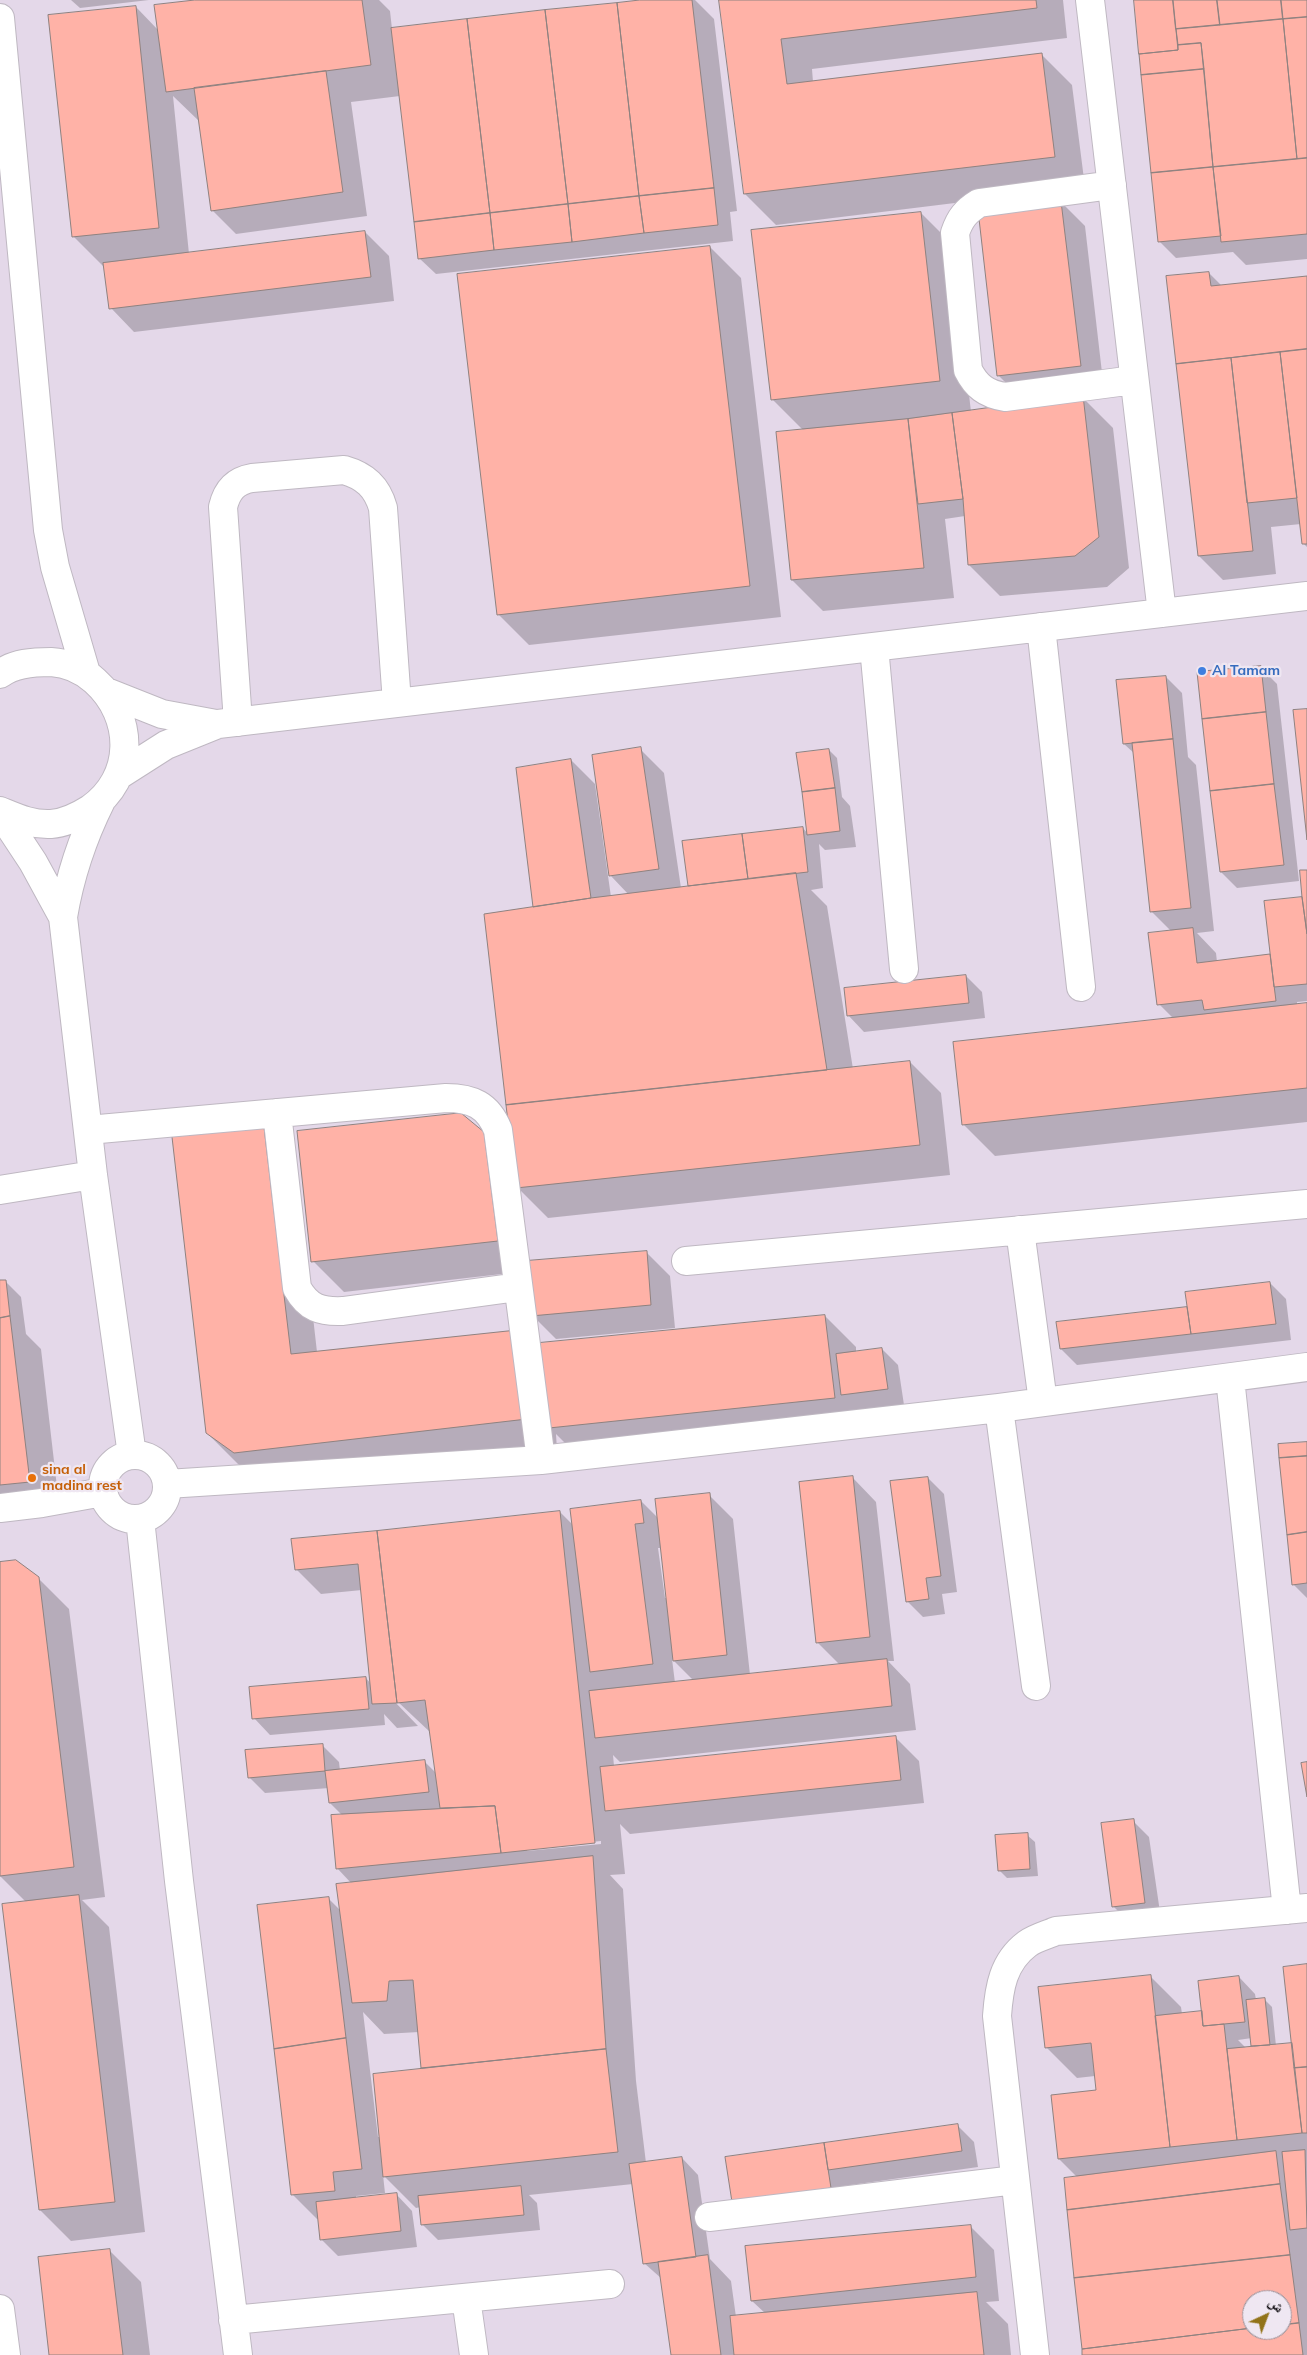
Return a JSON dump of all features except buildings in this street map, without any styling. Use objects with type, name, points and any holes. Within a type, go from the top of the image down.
[{"type":"street","points":[[1090,0],[1162,613]]},
{"type":"street","points":[[0,18],[48,530],[55,567],[86,673]]},
{"type":"street","points":[[1112,185],[979,203],[967,210],[959,220],[955,233],[968,370],[973,380],[982,389],[992,395],[1005,397],[1134,380]]},
{"type":"street","points":[[228,723],[223,506],[225,496],[232,487],[241,480],[252,478],[344,470],[355,473],[373,486],[383,508],[397,703]]},
{"type":"street","points":[[119,775],[166,745],[228,723],[1307,596]]},
{"type":"street","points":[[1041,627],[1081,987]]},
{"type":"street","points":[[874,647],[904,969]]},
{"type":"street","points":[[0,674],[32,662],[60,662],[86,673],[109,693],[162,714],[228,723]]},
{"type":"street","points":[[109,693],[122,719],[125,748],[119,775],[112,789],[102,801],[76,857],[63,917],[93,1175],[132,1455]]},
{"type":"street","points":[[0,812],[24,822],[52,824],[78,817],[102,801]]},
{"type":"street","points":[[0,812],[33,862],[63,917]]},
{"type":"street","points":[[88,1130],[446,1098],[468,1099],[487,1110],[498,1130],[541,1460]]},
{"type":"street","points":[[277,1113],[297,1288],[310,1306],[321,1311],[343,1311],[518,1287]]},
{"type":"street","points":[[0,1190],[93,1175]]},
{"type":"street","points":[[686,1260],[1307,1204]]},
{"type":"street","points":[[1020,1230],[1043,1402]]},
{"type":"street","points":[[167,1484],[541,1460],[999,1408],[1307,1367]]},
{"type":"street","points":[[1035,2355],[997,2016],[999,1986],[1010,1961],[1028,1943],[1056,1931],[1297,1909],[1230,1378]]},
{"type":"street","points":[[999,1408],[1036,1686]]},
{"type":"street","points":[[132,1455],[151,1460],[159,1466],[167,1484],[167,1494],[164,1503],[149,1516],[140,1519],[130,1519],[121,1516],[106,1502],[103,1492],[106,1475],[110,1468],[116,1461],[132,1455]]},
{"type":"street","points":[[0,1508],[42,1504],[103,1492]]},
{"type":"street","points":[[140,1519],[179,1881],[238,2355]]},
{"type":"street","points":[[709,2217],[1016,2180]]},
{"type":"street","points":[[233,2320],[610,2284]]},
{"type":"street","points":[[466,2298],[474,2355]]},
{"type":"street","points":[[0,2309],[6,2355]]},
{"type":"shaded area","points":[[0,0],[1307,0],[1307,2355],[0,2355]]},
{"type":"place","name":"Al Tamam","points":[[1202,671]]},
{"type":"place","name":"sina al madina rest","points":[[32,1478]]}]
